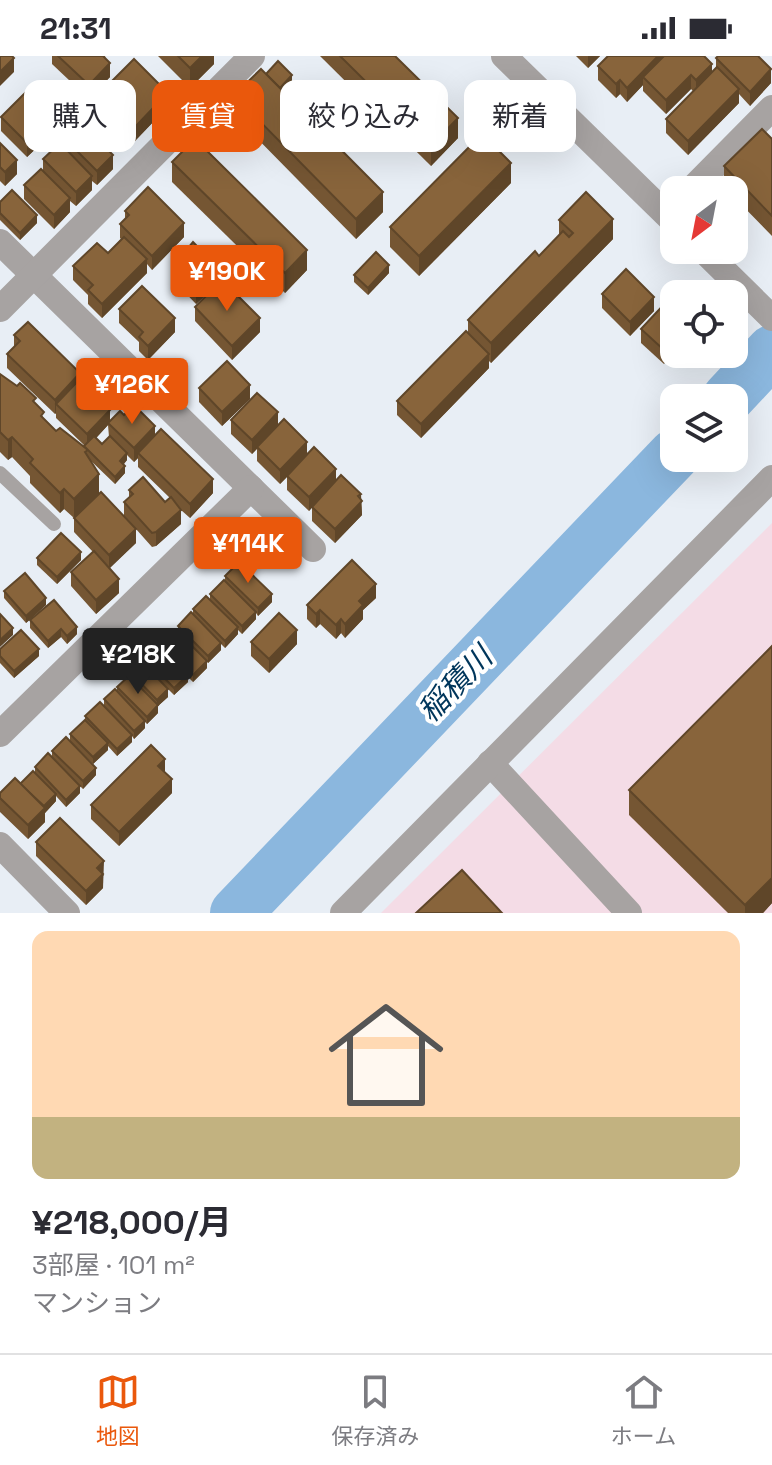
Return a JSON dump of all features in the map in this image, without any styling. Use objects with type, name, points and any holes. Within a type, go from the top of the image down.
[{"type":"street","points":[[0,309],[252,56]]},
{"type":"street","points":[[513,59],[660,203]]},
{"type":"street","points":[[705,176],[772,108]]},
{"type":"street","points":[[0,242],[313,549]]},
{"type":"street","points":[[717,264],[772,318]]},
{"type":"street","points":[[343,913],[772,478]]},
{"type":"street","points":[[0,734],[251,488]]},
{"type":"street","points":[[490,763],[629,913]]},
{"type":"street","points":[[0,845],[67,913]]},
{"type":"lane","points":[[0,473],[54,524]]},
{"type":"shaded area","points":[[772,523],[772,913],[381,913]]},
{"type":"building","points":[[0,56],[14,58],[0,72]]},
{"type":"building","points":[[58,56],[103,56],[110,63],[94,80],[84,80]]},
{"type":"building","points":[[178,56],[202,56],[190,68]]},
{"type":"building","points":[[340,56],[395,56],[419,80],[364,80]]},
{"type":"building","points":[[608,56],[658,56],[627,88],[620,80],[616,84],[598,66]]},
{"type":"building","points":[[664,56],[704,56],[712,64],[696,80],[691,75],[666,100],[643,77]]},
{"type":"building","points":[[758,56],[771,69],[750,92],[716,58]]},
{"type":"building","points":[[134,59],[155,80],[152,80],[152,109],[136,126],[136,80],[113,80]]},
{"type":"building","points":[[278,61],[292,75],[287,80],[280,80],[280,88],[266,74]]},
{"type":"building","points":[[717,67],[739,89],[688,141],[666,119]]},
{"type":"building","points":[[261,69],[280,88],[280,142],[264,125],[264,80],[250,80]]},
{"type":"building","points":[[24,94],[24,140],[1,117]]},
{"type":"building","points":[[448,108],[458,118],[448,128]]},
{"type":"building","points":[[762,129],[772,139],[772,216],[748,191],[748,176],[734,176],[724,166]]},
{"type":"building","points":[[0,143],[17,160],[5,172],[0,167]]},
{"type":"building","points":[[50,152],[69,152],[92,176],[76,192],[43,159]]},
{"type":"building","points":[[78,152],[110,152],[113,155],[97,171]]},
{"type":"building","points":[[182,152],[208,152],[307,250],[285,273],[172,162]]},
{"type":"building","points":[[290,152],[343,152],[383,192],[356,219]]},
{"type":"building","points":[[464,152],[500,152],[511,163],[419,256],[390,227]]},
{"type":"building","points":[[41,169],[70,198],[54,215],[24,185]]},
{"type":"building","points":[[148,187],[184,223],[152,256],[120,224],[129,215],[125,211]]},
{"type":"building","points":[[12,190],[37,215],[20,233],[0,213],[0,202]]},
{"type":"building","points":[[586,192],[613,219],[491,343],[468,320],[535,251],[539,256],[563,231],[569,237],[573,233],[559,220]]},
{"type":"building","points":[[124,237],[147,259],[102,304],[88,290],[93,285],[73,266],[97,243],[108,253]]},
{"type":"building","points":[[193,242],[219,269],[196,290],[173,266]]},
{"type":"building","points":[[376,252],[389,265],[368,288],[354,275]]},
{"type":"building","points":[[626,269],[654,297],[630,322],[602,294]]},
{"type":"building","points":[[222,280],[260,318],[232,346],[195,307]]},
{"type":"building","points":[[142,286],[175,318],[148,346],[139,337],[143,332],[119,309]]},
{"type":"building","points":[[660,309],[660,346],[641,329]]},
{"type":"building","points":[[28,322],[80,373],[55,400],[7,354],[20,341],[14,335]]},
{"type":"building","points":[[466,331],[489,354],[421,424],[397,401]]},
{"type":"building","points":[[227,361],[250,385],[222,412],[199,388]]},
{"type":"building","points":[[0,374],[17,386],[20,383],[36,398],[33,401],[44,412],[41,416],[56,431],[60,428],[88,450],[85,452],[99,474],[74,499],[64,489],[60,493],[30,463],[33,459],[12,437],[8,440],[0,432]]},
{"type":"building","points":[[79,380],[110,410],[87,434],[56,404]]},
{"type":"building","points":[[257,393],[278,412],[252,440],[231,420]]},
{"type":"building","points":[[134,405],[155,426],[134,448],[108,423],[120,411],[124,415]]},
{"type":"building","points":[[284,419],[307,442],[280,470],[257,447]]},
{"type":"building","points":[[161,429],[213,479],[190,504],[138,453]]},
{"type":"building","points":[[94,436],[102,444],[110,436],[127,453],[120,461],[125,466],[115,477],[84,446]]},
{"type":"building","points":[[314,447],[336,469],[309,497],[287,476]]},
{"type":"building","points":[[341,475],[361,494],[358,496],[362,501],[335,529],[312,507]]},
{"type":"building","points":[[143,477],[165,502],[171,497],[181,510],[152,533],[124,502],[133,494],[129,490]]},
{"type":"building","points":[[101,492],[136,529],[109,555],[74,518]]},
{"type":"building","points":[[61,533],[81,552],[57,577],[37,558]]},
{"type":"building","points":[[94,551],[119,579],[96,600],[71,572]]},
{"type":"building","points":[[352,560],[376,584],[359,601],[363,605],[345,624],[341,619],[336,625],[320,610],[316,614],[307,605]]},
{"type":"building","points":[[239,562],[272,594],[258,608],[225,576]]},
{"type":"building","points":[[25,573],[46,598],[26,616],[4,591]]},
{"type":"building","points":[[224,580],[256,612],[242,626],[210,594]]},
{"type":"building","points":[[206,596],[238,627],[225,641],[193,609]]},
{"type":"building","points":[[54,600],[77,627],[67,636],[61,629],[48,641],[30,620]]},
{"type":"building","points":[[191,612],[221,643],[208,656],[178,626]]},
{"type":"building","points":[[279,613],[297,630],[269,659],[251,642]]},
{"type":"building","points":[[0,614],[13,628],[0,640]]},
{"type":"building","points":[[21,630],[39,649],[14,671],[0,656],[0,649]]},
{"type":"building","points":[[176,630],[207,661],[193,675],[162,644]]},
{"type":"building","points":[[159,645],[188,675],[174,688],[145,658]]},
{"type":"building","points":[[772,646],[772,878],[745,905],[629,790]]},
{"type":"building","points":[[143,663],[168,689],[157,700],[132,674]]},
{"type":"building","points":[[129,676],[158,705],[147,717],[117,687]]},
{"type":"building","points":[[115,689],[145,721],[134,731],[104,699]]},
{"type":"building","points":[[100,702],[132,735],[117,749],[85,716]]},
{"type":"building","points":[[85,720],[108,743],[93,757],[70,734]]},
{"type":"building","points":[[66,737],[96,768],[83,781],[52,751]]},
{"type":"building","points":[[151,745],[165,759],[158,766],[172,779],[119,832],[91,805]]},
{"type":"building","points":[[48,753],[80,786],[66,800],[35,767]]},
{"type":"building","points":[[33,771],[56,794],[44,806],[20,784]]},
{"type":"building","points":[[15,778],[45,808],[28,825],[0,798],[0,793]]},
{"type":"building","points":[[60,818],[104,861],[97,868],[103,874],[86,891],[36,842]]},
{"type":"building","points":[[462,870],[502,913],[416,913]]},
{"type":"waterway","name":"稲積川","points":[[741,384],[772,351]]},
{"type":"waterway","name":"稲積川","points":[[236,913],[660,470]]}]
